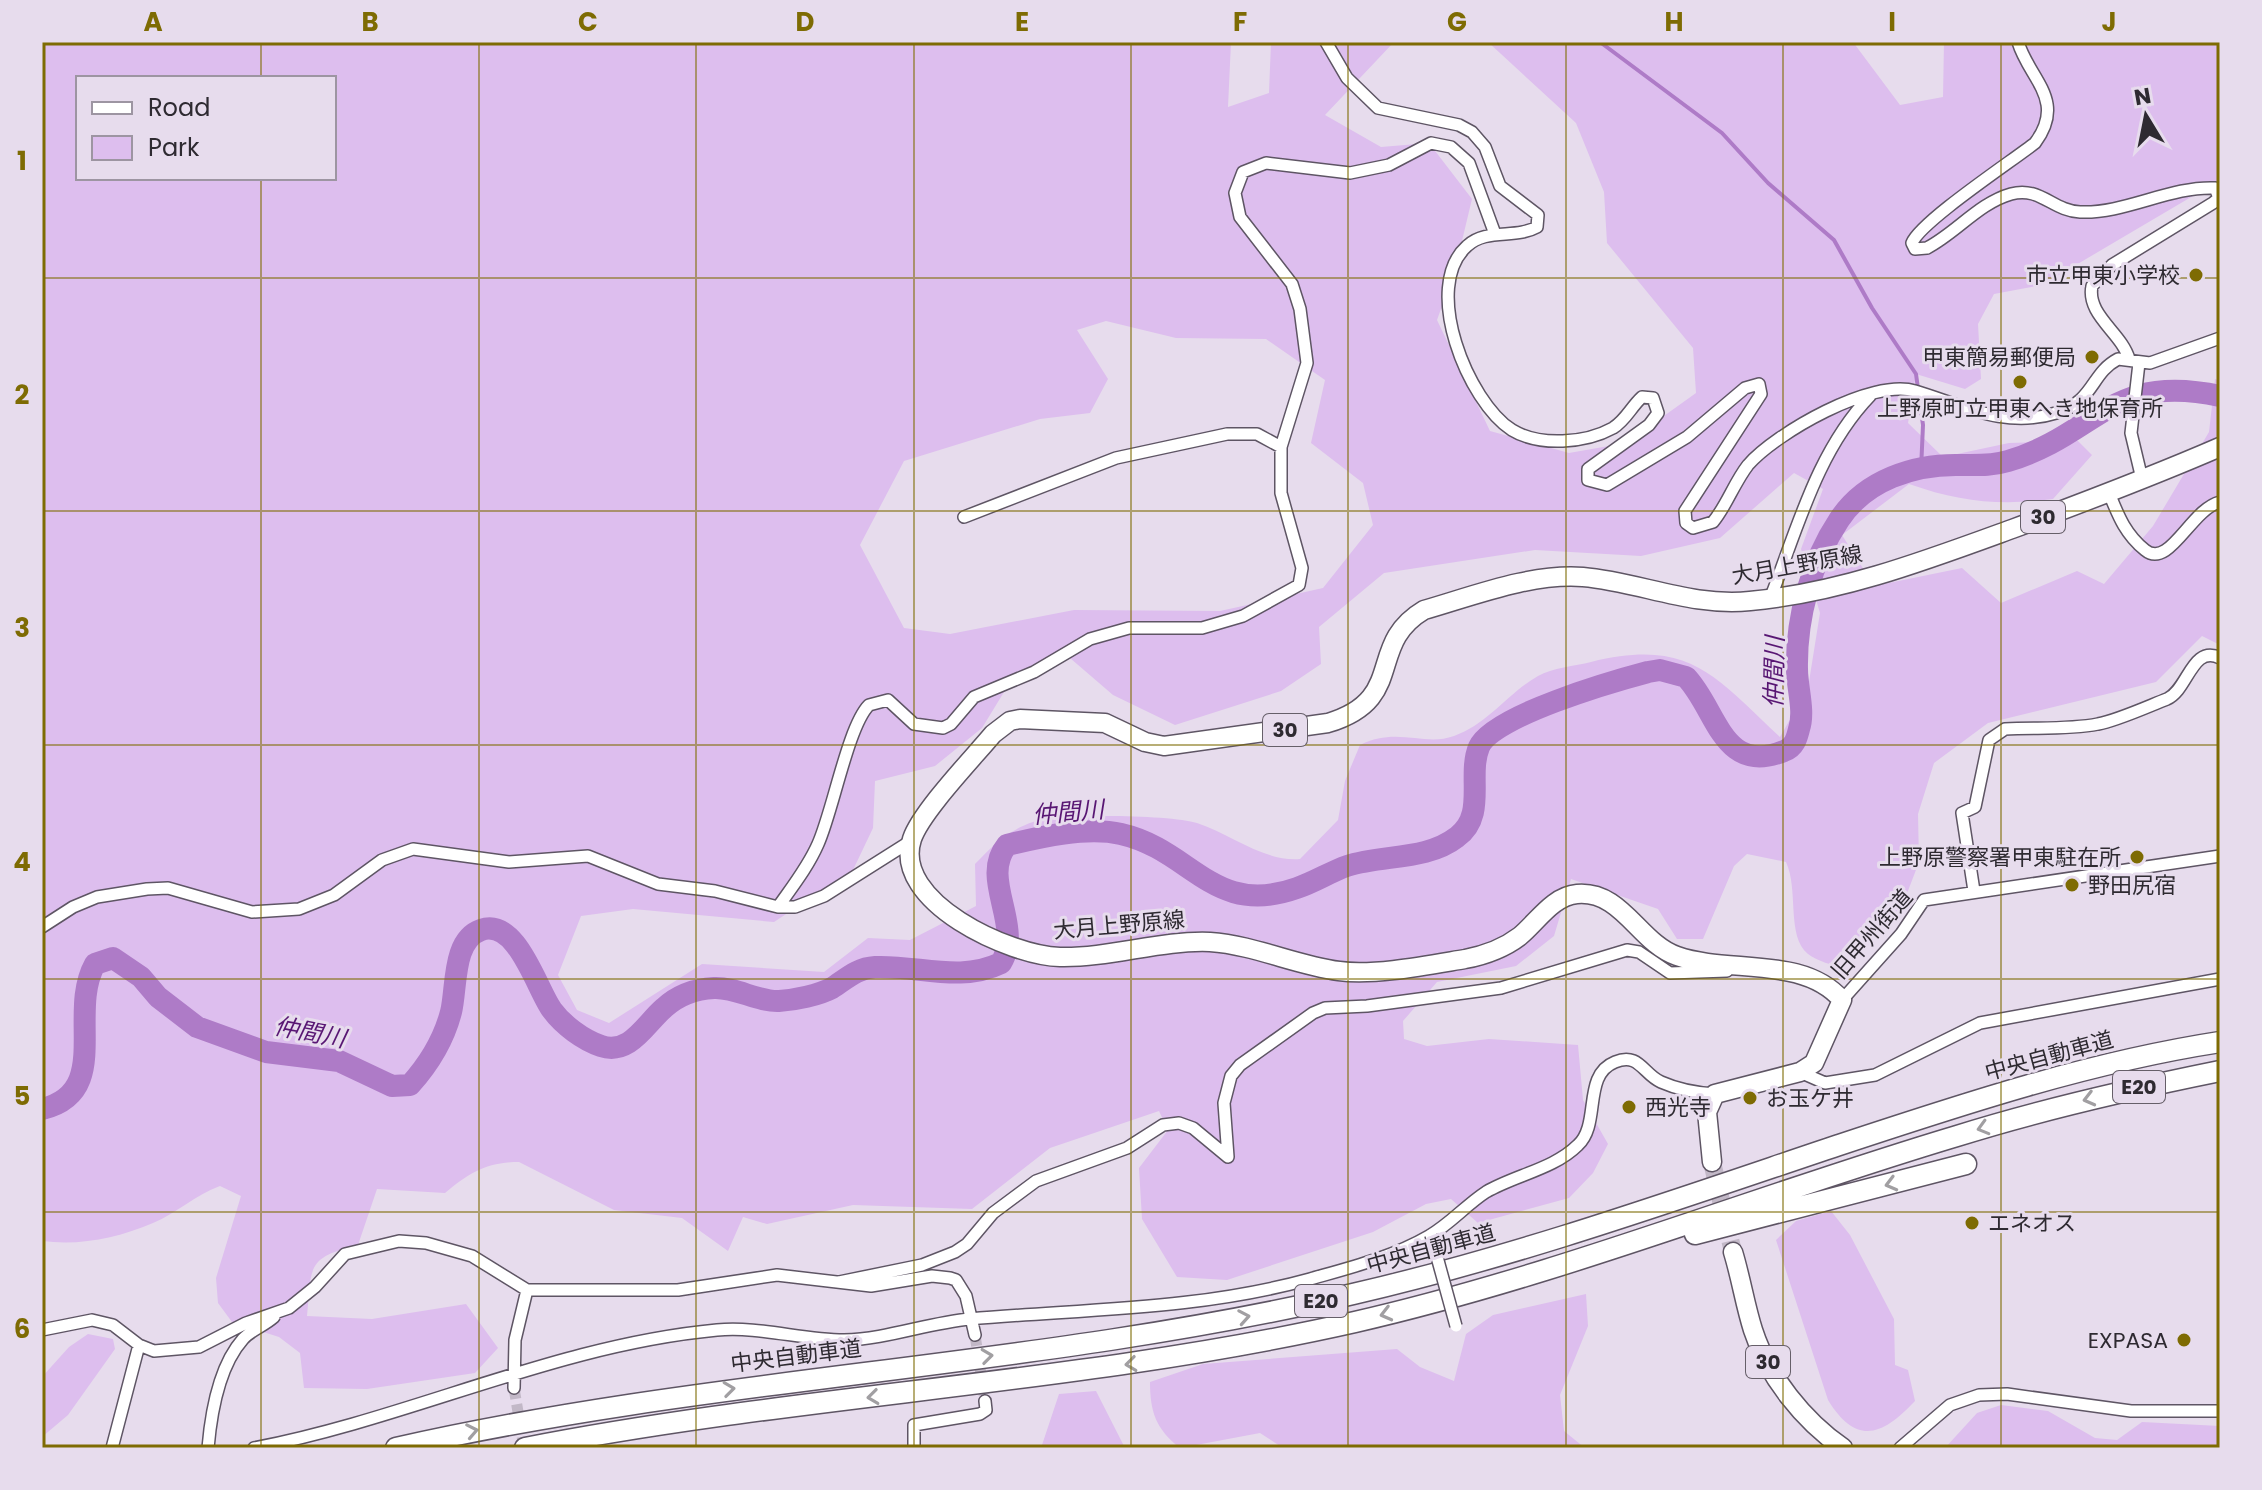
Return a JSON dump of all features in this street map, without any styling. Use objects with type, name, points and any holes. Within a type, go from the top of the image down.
[{"type":"highway","name":"中央自動車道","points":[[396,1448],[606,1407],[1147,1334],[1351,1295],[1566,1236],[2006,1092],[2133,1059],[2220,1042]]},
{"type":"highway","name":"E20","points":[[525,1448],[698,1420],[1153,1361],[1327,1328],[1462,1295],[1956,1136],[2126,1090],[2220,1071]]},
{"type":"highway","points":[[1462,1295],[1567,1272],[1673,1239],[1966,1164]]},
{"type":"main road","name":"大月上野原線","points":[[1842,1000],[1817,981],[1796,974],[1669,953],[1614,905],[1601,897],[1578,894],[1559,901],[1520,936],[1496,952],[1357,973],[1208,942],[1088,956],[1033,953],[991,937],[938,906],[912,872],[911,841],[993,734],[1010,721],[1105,723],[1145,742],[1164,746],[1328,723],[1352,716],[1371,701],[1384,674],[1393,639],[1414,616],[1435,607],[1545,579],[1584,577],[1701,601],[1779,598],[1863,580],[2109,493],[2220,447]]},
{"type":"main road","points":[[1712,1162],[1707,1112],[1715,1094],[1800,1072],[1814,1063],[1842,1000]]},
{"type":"main road","name":"30","points":[[1733,1252],[1754,1332],[1771,1367],[1813,1425],[1843,1448]]},
{"type":"street","points":[[1326,42],[1347,78],[1378,108],[1459,125],[1480,139],[1500,186],[1538,215],[1537,227],[1531,230],[1495,234],[1469,244],[1454,265],[1448,299],[1466,372],[1483,402],[1497,417],[1522,435],[1566,440],[1611,429],[1624,420],[1642,397],[1653,398],[1658,406],[1649,425],[1590,465],[1587,476],[1594,485],[1607,485],[1634,472],[1687,437],[1745,388],[1759,384],[1761,394],[1685,511],[1688,527],[1701,529],[1713,522],[1738,478],[1770,444],[1829,409],[1870,396],[1909,389],[1972,412],[2027,418],[2070,408],[2087,397],[2113,362],[2159,361],[2220,338]]},
{"type":"street","points":[[2018,42],[2045,92],[2047,117],[2042,134],[2035,143],[1936,217],[1912,243],[1915,249],[1927,248],[2001,198],[2021,192],[2031,191],[2062,207],[2084,212],[2215,188],[2219,198],[2213,203],[2112,265],[2092,286],[2093,304],[2125,343],[2136,363],[2131,433],[2142,479]]},
{"type":"street","points":[[778,907],[817,847],[833,806],[856,726],[869,705],[888,700],[914,724],[943,728],[951,724],[974,697],[1034,672],[1090,639],[1129,628],[1202,628],[1243,616],[1299,585],[1302,568],[1281,493],[1281,447],[1307,363],[1300,309],[1292,284],[1240,217],[1235,193],[1243,172],[1266,163],[1350,173],[1389,165],[1431,143],[1451,147],[1469,163],[1495,234]]},
{"type":"street","points":[[1779,598],[1827,455],[1848,419],[1870,396]]},
{"type":"street","points":[[964,517],[1116,458],[1227,434],[1257,434],[1281,447]]},
{"type":"street","points":[[2109,493],[2128,534],[2149,554],[2158,556],[2168,551],[2198,514],[2220,502]]},
{"type":"street","points":[[1974,891],[1962,813],[1975,807],[1988,745],[1994,734],[2005,729],[2076,727],[2112,721],[2177,692],[2200,658],[2212,655],[2220,658]]},
{"type":"street","points":[[42,927],[73,907],[97,897],[147,889],[168,888],[252,912],[299,909],[334,895],[382,860],[413,849],[509,862],[588,856],[658,884],[715,891],[778,907],[811,902],[911,841]]},
{"type":"street","name":"旧甲州街道","points":[[1842,1000],[1901,934],[1924,900],[2220,856]]},
{"type":"street","points":[[839,1282],[910,1269],[955,1252],[967,1244],[993,1213],[1036,1181],[1127,1148],[1163,1125],[1179,1123],[1193,1128],[1228,1157],[1223,1112],[1231,1076],[1301,1021],[1325,1008],[1501,988],[1627,950],[1639,952],[1677,974],[1717,972],[1741,966]]},
{"type":"street","points":[[1800,1072],[1825,1083],[1875,1075],[1980,1023],[2220,979]]},
{"type":"street","points":[[254,1448],[574,1354],[722,1329],[841,1340],[871,1338],[972,1319],[1101,1313],[1221,1298],[1306,1280],[1386,1256],[1431,1235],[1485,1193],[1566,1155],[1582,1142],[1599,1075],[1615,1061],[1627,1059],[1640,1062],[1661,1082],[1694,1093],[1715,1094]]},
{"type":"street","points":[[1431,1235],[1456,1326]]},
{"type":"street","points":[[208,1448],[220,1383],[245,1337],[315,1287],[345,1254],[399,1241],[426,1243],[472,1256],[527,1290],[678,1290],[777,1275],[871,1286],[932,1276],[950,1278],[961,1286],[975,1335]]},
{"type":"street","points":[[514,1388],[515,1340],[527,1290]]},
{"type":"street","points":[[42,1330],[78,1322],[103,1322],[123,1331],[139,1345],[168,1352],[199,1347],[246,1323],[277,1314]]},
{"type":"street","points":[[112,1448],[139,1345]]},
{"type":"street","points":[[1900,1448],[1950,1405],[1979,1395],[2007,1394],[2131,1411],[2220,1411]]},
{"type":"street","points":[[914,1448],[914,1425],[980,1414],[986,1410],[985,1401]]},
{"type":"green space","points":[[42,42],[1231,42],[1228,107],[1269,93],[1271,42],[1394,42],[1325,115],[1381,147],[1429,143],[1472,199],[1455,270],[1437,320],[1490,431],[1569,453],[1626,443],[1696,393],[1693,348],[1607,243],[1604,192],[1576,123],[1488,42],[1853,42],[1900,105],[1943,97],[1944,42],[2220,42],[2220,180],[2042,285],[1994,294],[1978,324],[1981,379],[1965,389],[1916,374],[1908,423],[1943,457],[2009,443],[2078,441],[2092,455],[2053,499],[1981,501],[1909,484],[1842,535],[1874,586],[1962,568],[2001,603],[2077,571],[2104,584],[2153,526],[2209,432],[2215,379],[2220,381],[2220,645],[2202,636],[2156,682],[1988,723],[1934,763],[1918,814],[1919,862],[1898,917],[1844,969],[1820,961],[1801,946],[1786,862],[1747,854],[1734,866],[1703,939],[1677,939],[1658,909],[1571,879],[1554,936],[1516,966],[1437,982],[1403,1021],[1404,1039],[1427,1046],[1489,1039],[1578,1045],[1583,1100],[1608,1144],[1593,1173],[1569,1198],[1478,1223],[1451,1199],[1426,1204],[1373,1232],[1227,1280],[1177,1277],[1142,1219],[1139,1168],[1168,1130],[1159,1111],[1050,1148],[972,1209],[853,1205],[767,1224],[743,1217],[728,1251],[682,1218],[614,1210],[519,1162],[497,1164],[471,1174],[445,1193],[377,1189],[358,1245],[328,1255],[314,1267],[307,1316],[372,1319],[466,1304],[498,1348],[475,1373],[367,1389],[304,1388],[300,1353],[279,1337],[232,1322],[218,1303],[216,1278],[241,1196],[220,1186],[162,1219],[126,1233],[99,1240],[42,1241]],"holes":[[[1106,321],[1176,338],[1266,339],[1325,380],[1311,443],[1363,483],[1373,525],[1323,588],[1220,611],[1074,610],[950,634],[904,628],[860,545],[904,461],[1040,419],[1090,413],[1108,379],[1077,330]],[[1794,473],[1823,489],[1801,549],[1820,613],[1808,688],[1780,737],[1736,696],[1698,667],[1653,655],[1591,662],[1538,676],[1477,724],[1454,736],[1443,739],[1386,737],[1360,745],[1345,781],[1338,820],[1300,859],[1274,856],[1184,820],[1115,816],[1046,819],[1024,825],[1009,834],[975,864],[976,906],[910,940],[868,938],[824,972],[702,964],[609,1023],[577,1010],[558,975],[581,916],[633,909],[774,922],[853,870],[873,828],[875,781],[935,766],[982,728],[1015,674],[1063,652],[1113,695],[1175,725],[1281,691],[1321,664],[1319,627],[1384,573],[1535,550],[1641,556],[1720,538]]]},
{"type":"green space","points":[[1831,1211],[1850,1235],[1894,1319],[1895,1365],[1908,1370],[1915,1401],[1892,1422],[1870,1431],[1849,1425],[1828,1400],[1776,1240],[1796,1221]]},
{"type":"green space","points":[[1586,1294],[1588,1326],[1560,1395],[1564,1431],[1585,1448],[1283,1448],[1260,1433],[1180,1448],[1165,1434],[1153,1411],[1150,1382],[1203,1364],[1397,1349],[1420,1367],[1454,1381],[1466,1334],[1493,1315]]},
{"type":"green space","points":[[88,1334],[113,1339],[115,1349],[68,1415],[42,1437],[42,1377],[69,1347]]},
{"type":"green space","points":[[1096,1391],[1125,1448],[1041,1448],[1059,1394]]},
{"type":"green space","points":[[2001,1405],[2048,1411],[2095,1438],[2117,1440],[2142,1422],[2220,1426],[2220,1448],[1945,1448],[1977,1413]]},
{"type":"waterway","points":[[1600,42],[1722,133],[1768,183],[1834,240],[1872,308],[1916,374],[1923,425],[1921,470]]},
{"type":"waterway","name":"仲間川","points":[[42,1109],[64,1100],[76,1086],[83,1069],[88,984],[95,964],[113,958],[141,977],[158,997],[197,1027],[266,1052],[339,1061],[392,1086],[410,1085],[440,1042],[451,1012],[460,954],[472,935],[481,930],[494,929],[505,934],[524,958],[552,1010],[580,1036],[611,1048],[629,1042],[675,1000],[701,990],[722,988],[771,1001],[785,1000],[827,991],[863,969],[891,967],[954,973],[986,969],[1001,963],[1007,948],[1008,933],[997,872],[1007,845],[1079,832],[1121,834],[1167,853],[1223,888],[1244,894],[1268,895],[1304,886],[1361,862],[1432,850],[1457,837],[1471,818],[1476,758],[1479,747],[1489,735],[1506,723],[1556,701],[1648,672],[1660,670],[1686,677],[1734,747],[1747,754],[1763,756],[1784,751],[1795,742],[1801,722],[1797,650],[1807,591],[1829,536],[1862,494],[1908,471],[1943,465],[1984,465],[2008,461],[2064,436],[2106,409],[2153,392],[2183,391],[2220,396]]},
{"type":"tunnel","points":[[1712,1162],[1733,1252]]},
{"type":"tunnel","points":[[975,1335],[985,1401]]},
{"type":"tunnel","points":[[514,1388],[524,1448]]},
{"type":"place","name":"市立甲東小学校","points":[[2196,275]]},
{"type":"place","name":"甲東簡易郵便局","points":[[2092,357]]},
{"type":"place","name":"上野原町立甲東へき地保育所","points":[[2020,382]]},
{"type":"place","name":"上野原警察署甲東駐在所","points":[[2137,857]]},
{"type":"place","name":"野田尻宿","points":[[2072,885]]},
{"type":"place","name":"お玉ケ井","points":[[1750,1098]]},
{"type":"place","name":"西光寺","points":[[1629,1107]]},
{"type":"place","name":"エネオス","points":[[1972,1223]]},
{"type":"place","name":"EXPASA","points":[[2184,1340]]}]
